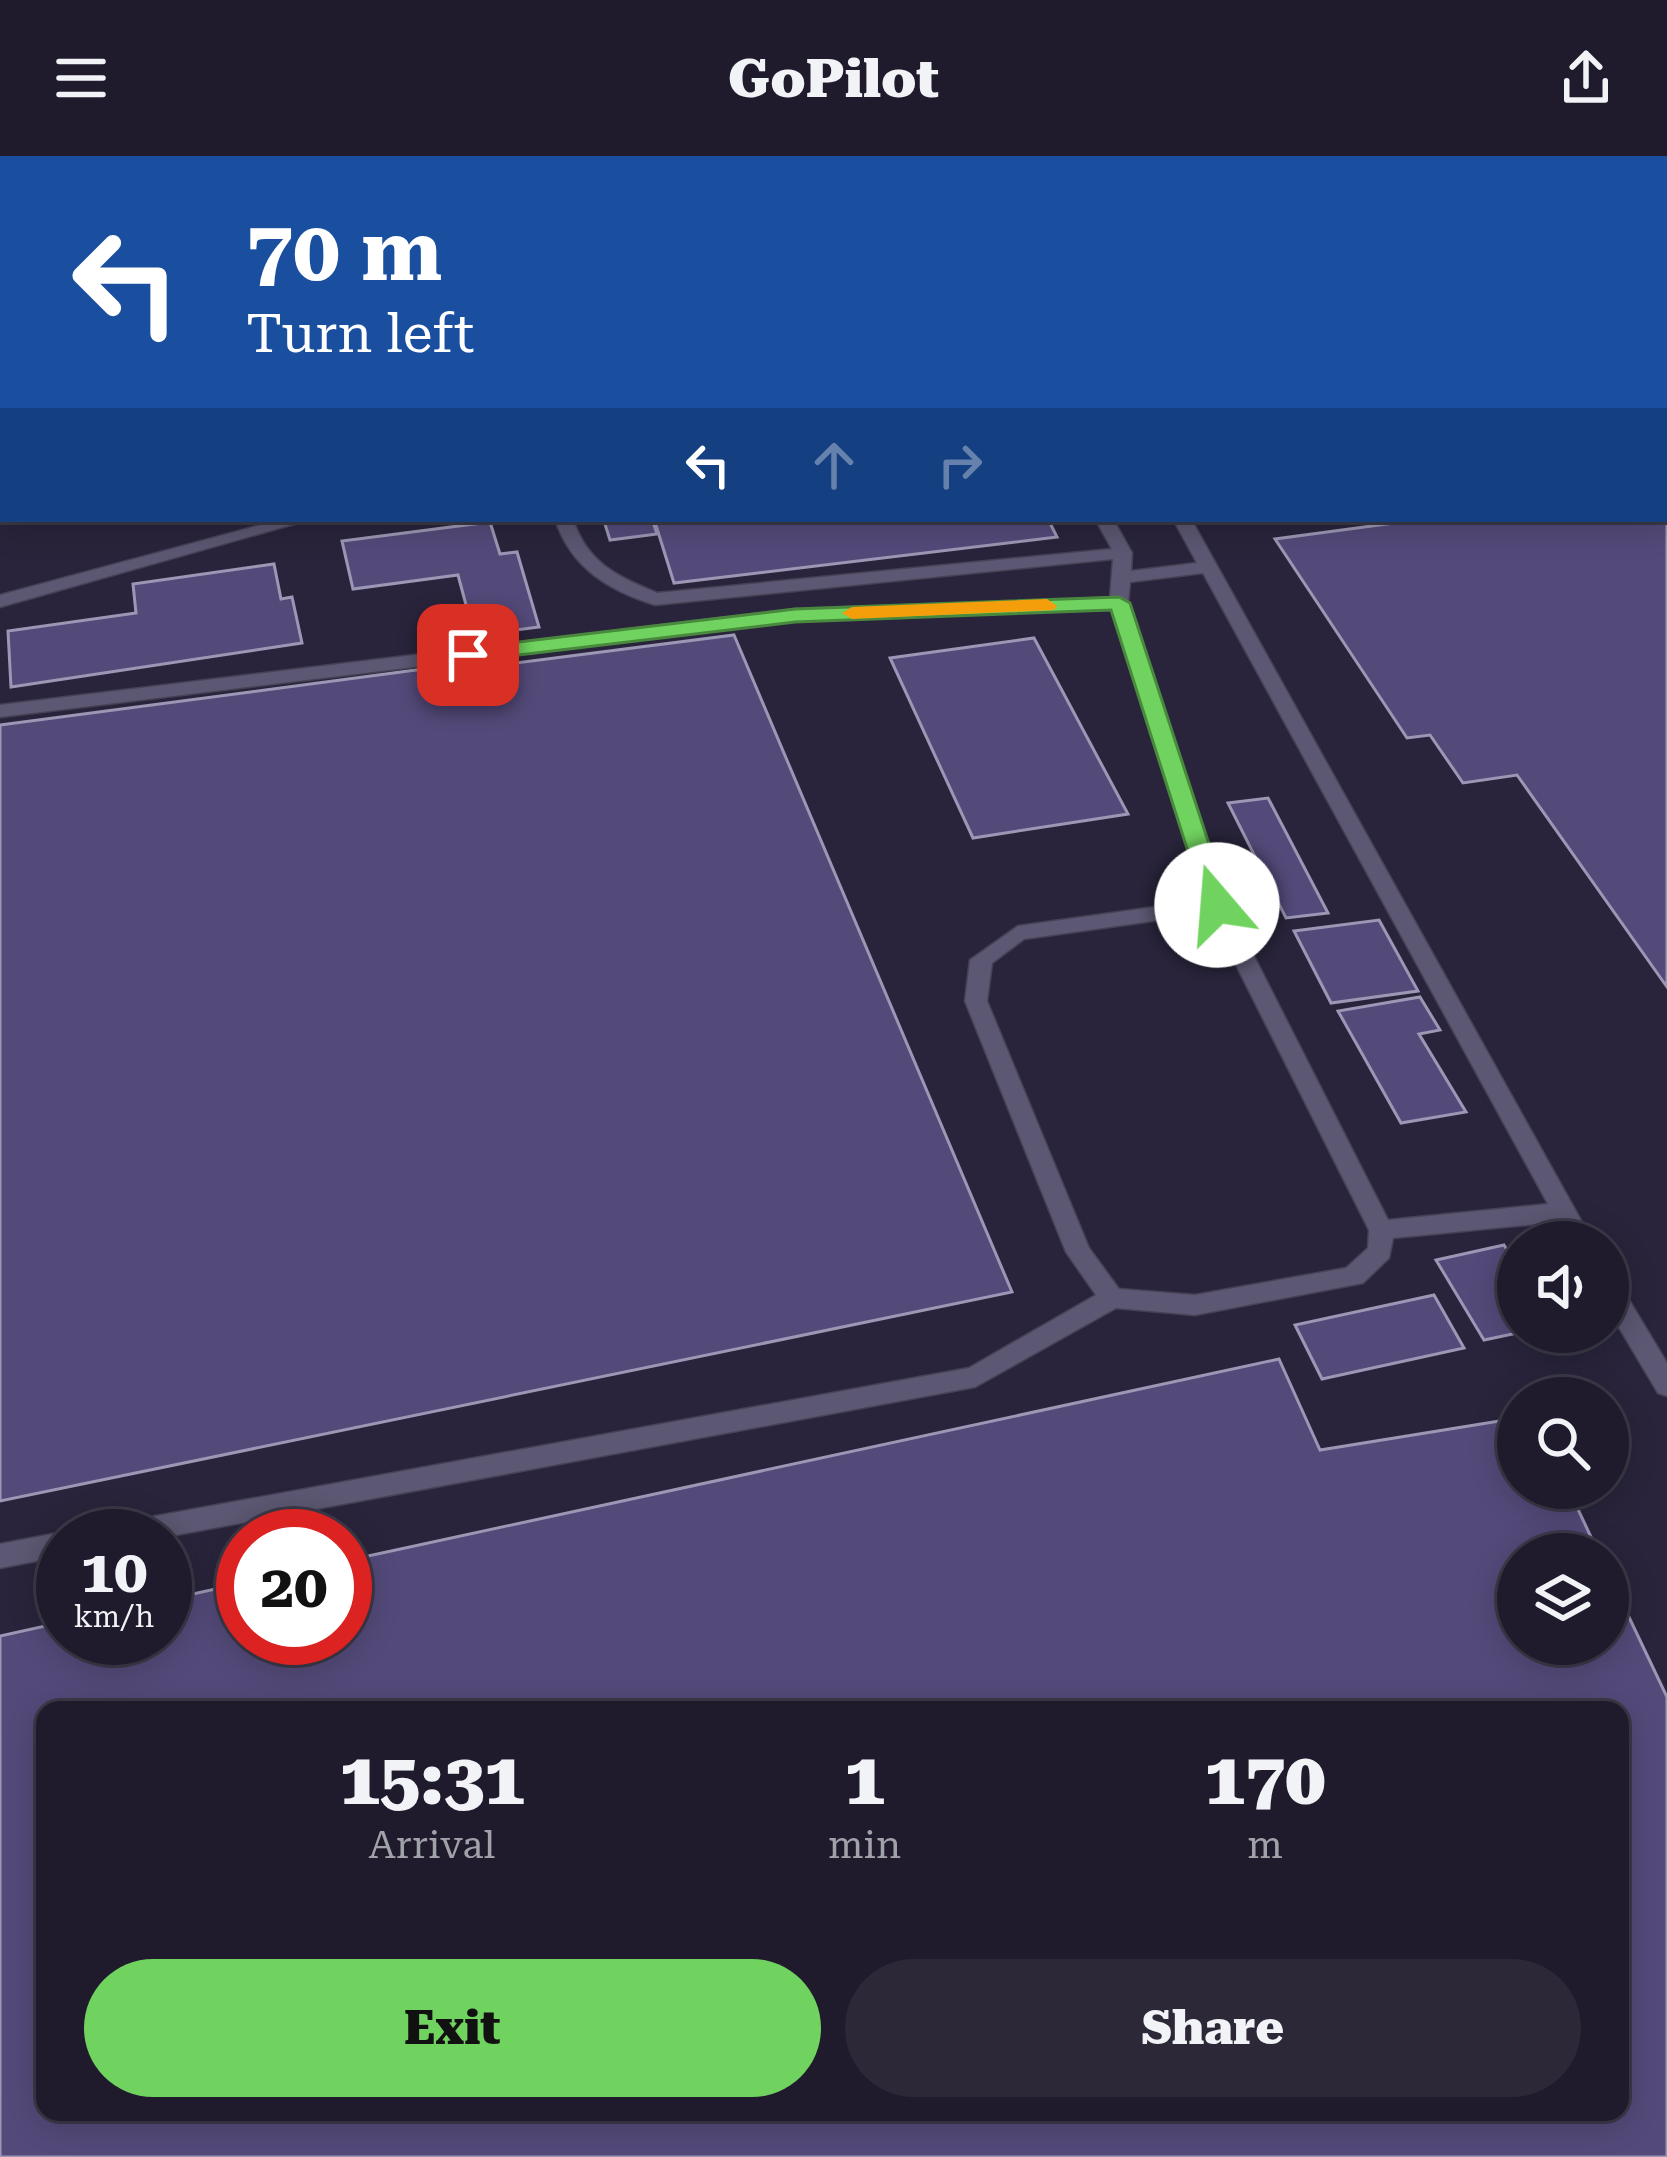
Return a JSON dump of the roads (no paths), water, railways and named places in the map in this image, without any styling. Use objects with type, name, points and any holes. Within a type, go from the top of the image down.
[{"type":"lane","points":[[0,602],[292,522]]},
{"type":"lane","points":[[565,522],[568,536],[590,570],[655,598],[1123,553]]},
{"type":"lane","points":[[192,1520],[975,1377],[1112,1298],[1195,1306],[1354,1276],[1380,1251],[1381,1230],[1217,905],[1119,603],[1123,553],[1106,522]]},
{"type":"lane","points":[[1184,522],[1568,1221]]},
{"type":"lane","points":[[1121,578],[1211,567]]},
{"type":"lane","points":[[0,712],[795,615],[1119,603]]},
{"type":"lane","points":[[1112,1298],[1078,1252],[976,1001],[981,960],[1018,933],[1217,905]]},
{"type":"lane","points":[[1381,1230],[1563,1213]]},
{"type":"lane","points":[[1629,1322],[1667,1386]]},
{"type":"lane","points":[[0,1556],[36,1549]]}]
